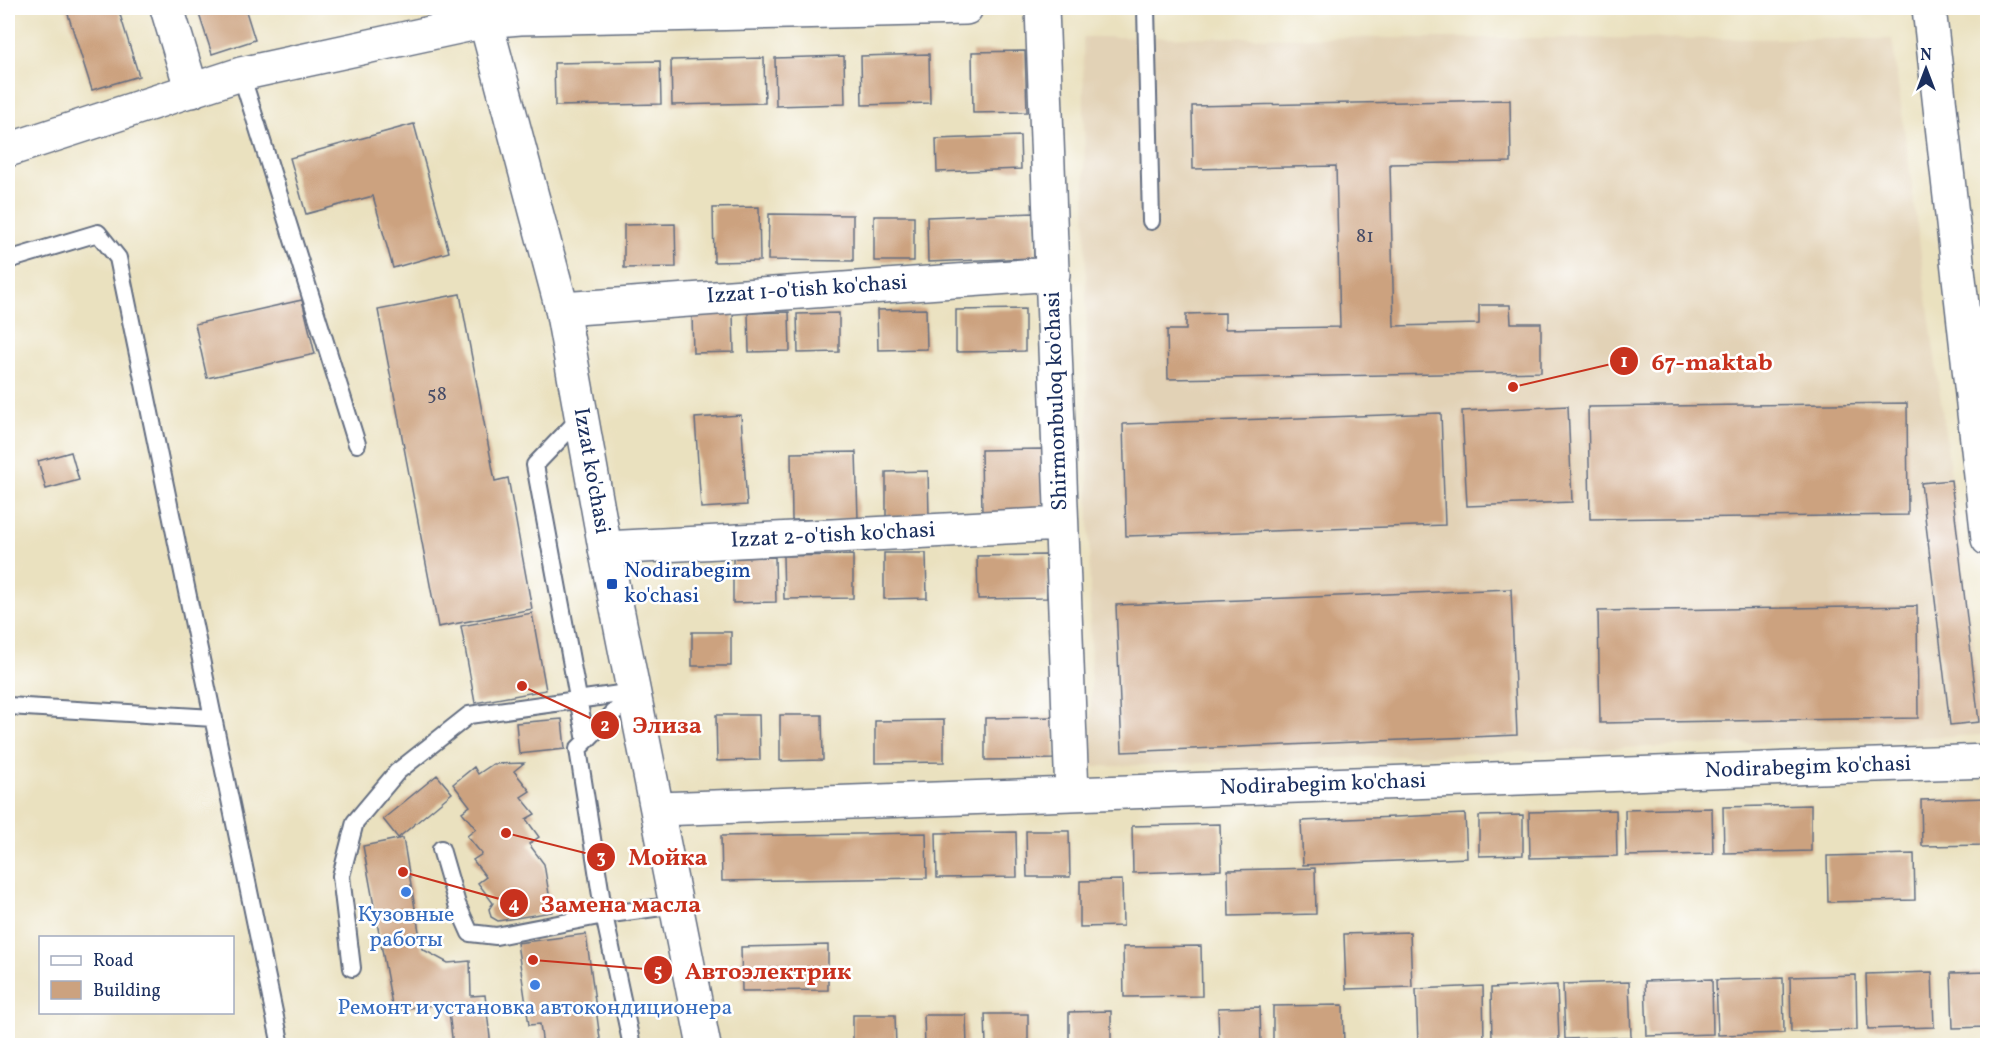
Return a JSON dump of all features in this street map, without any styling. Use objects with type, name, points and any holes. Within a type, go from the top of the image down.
[{"type":"street","points":[[167,8],[192,91]]},
{"type":"street","points":[[8,150],[241,74],[484,14],[520,18],[966,8]]},
{"type":"street","name":"Shirmonbuloq ko'chasi","points":[[1042,8],[1072,794]]},
{"type":"street","points":[[1929,8],[1988,539]]},
{"type":"street","name":"Izzat ko'chasi","points":[[484,14],[562,309],[605,548],[704,1046]]},
{"type":"street","name":"Izzat 1-o'tish ko'chasi","points":[[562,309],[1053,274]]},
{"type":"street","name":"Izzat 2-o'tish ko'chasi","points":[[605,548],[1061,524]]},
{"type":"street","name":"Nodirabegim ko'chasi","points":[[658,809],[1988,761]]},
{"type":"lane","points":[[1146,8],[1151,221]]},
{"type":"lane","points":[[241,74],[357,444]]},
{"type":"lane","points":[[8,260],[99,233],[118,258],[281,1046]]},
{"type":"lane","points":[[581,417],[535,465],[586,741]]},
{"type":"lane","points":[[352,968],[340,876],[355,822],[397,772],[469,715],[634,692]]},
{"type":"lane","points":[[632,1046],[603,915],[578,749],[634,692]]},
{"type":"lane","points":[[8,706],[214,718]]},
{"type":"lane","points":[[441,849],[457,904],[470,933],[496,936],[603,915],[676,905]]},
{"type":"shaded area","points":[[1083,37],[1892,39],[1986,735],[1092,767]]},
{"type":"building","points":[[66,8],[118,8],[139,76],[92,90]]},
{"type":"building","points":[[197,8],[245,8],[255,40],[212,54]]},
{"type":"building","points":[[1983,16],[1988,16],[1988,41],[1986,41]]},
{"type":"building","points":[[1025,51],[1027,112],[973,113],[972,52]]},
{"type":"building","points":[[929,54],[930,103],[862,105],[861,56]]},
{"type":"building","points":[[844,56],[845,104],[776,106],[775,58]]},
{"type":"building","points":[[764,58],[765,103],[672,105],[671,60]]},
{"type":"building","points":[[660,61],[661,104],[555,106],[554,63]]},
{"type":"building","points":[[1510,100],[1511,162],[1390,164],[1394,326],[1479,324],[1479,305],[1510,305],[1511,323],[1541,323],[1541,372],[1168,379],[1167,330],[1186,330],[1186,314],[1225,313],[1225,329],[1340,327],[1336,166],[1193,169],[1192,106]]},
{"type":"building","points":[[414,124],[449,252],[393,268],[373,196],[306,214],[290,158]]},
{"type":"building","points":[[1020,136],[1021,169],[937,172],[936,139]]},
{"type":"building","points":[[759,207],[760,261],[714,262],[713,208]]},
{"type":"building","points":[[1033,213],[1034,258],[928,262],[927,217]]},
{"type":"building","points":[[769,214],[853,215],[853,261],[768,260]]},
{"type":"building","points":[[874,216],[914,216],[914,261],[874,261]]},
{"type":"building","points":[[675,224],[676,267],[624,268],[624,225]]},
{"type":"building","points":[[460,294],[495,481],[508,478],[532,609],[438,627],[378,310]]},
{"type":"building","points":[[302,300],[315,354],[207,378],[195,324]]},
{"type":"building","points":[[926,309],[927,349],[878,350],[877,310]]},
{"type":"building","points":[[1025,309],[1025,351],[956,352],[956,310]]},
{"type":"building","points":[[789,312],[790,351],[749,352],[748,313]]},
{"type":"building","points":[[733,313],[734,352],[693,353],[692,314]]},
{"type":"building","points":[[839,313],[839,352],[798,353],[797,314]]},
{"type":"building","points":[[1907,403],[1908,515],[1590,519],[1588,407]]},
{"type":"building","points":[[1568,406],[1572,502],[1467,506],[1462,411]]},
{"type":"building","points":[[1441,413],[1445,525],[1126,536],[1123,424]]},
{"type":"building","points":[[741,415],[747,505],[701,508],[695,418]]},
{"type":"building","points":[[1043,449],[1044,513],[982,514],[981,450]]},
{"type":"building","points":[[71,452],[79,480],[46,489],[38,461]]},
{"type":"building","points":[[856,452],[858,519],[792,520],[791,453]]},
{"type":"building","points":[[928,471],[929,517],[886,517],[886,472]]},
{"type":"building","points":[[1951,480],[1979,722],[1950,725],[1921,483]]},
{"type":"building","points":[[884,553],[926,553],[927,598],[884,599]]},
{"type":"building","points":[[853,555],[853,598],[784,599],[783,556]]},
{"type":"building","points":[[1046,555],[1047,598],[978,599],[977,556]]},
{"type":"building","points":[[775,557],[776,602],[733,603],[733,558]]},
{"type":"building","points":[[1511,589],[1517,735],[1122,752],[1116,605]]},
{"type":"building","points":[[1917,606],[1918,718],[1600,723],[1598,611]]},
{"type":"building","points":[[532,613],[546,690],[475,703],[461,626]]},
{"type":"building","points":[[692,632],[731,632],[731,666],[692,666]]},
{"type":"building","points":[[716,715],[759,715],[760,760],[717,761]]},
{"type":"building","points":[[780,715],[822,715],[823,760],[780,761]]},
{"type":"building","points":[[1054,717],[1055,759],[985,760],[985,718]]},
{"type":"building","points":[[562,719],[565,749],[519,754],[516,723]]},
{"type":"building","points":[[944,720],[944,762],[875,763],[875,721]]},
{"type":"building","points":[[524,763],[514,771],[530,791],[521,797],[535,814],[526,819],[539,837],[529,844],[544,864],[552,912],[498,921],[491,917],[489,909],[493,903],[478,883],[486,877],[473,860],[482,854],[467,836],[476,829],[462,812],[470,806],[453,784],[474,767],[478,774],[493,764]]},
{"type":"building","points":[[437,775],[452,793],[398,838],[383,819]]},
{"type":"building","points":[[1988,798],[1988,845],[1922,846],[1921,800]]},
{"type":"building","points":[[1811,805],[1811,851],[1724,853],[1723,807]]},
{"type":"building","points":[[1712,808],[1713,854],[1626,856],[1625,810]]},
{"type":"building","points":[[1616,810],[1617,856],[1530,858],[1529,812]]},
{"type":"building","points":[[1465,814],[1467,858],[1303,865],[1301,821]]},
{"type":"building","points":[[1523,815],[1523,855],[1479,856],[1479,816]]},
{"type":"building","points":[[1220,824],[1221,870],[1133,873],[1132,826]]},
{"type":"building","points":[[1026,831],[1069,831],[1070,877],[1027,877]]},
{"type":"building","points":[[1016,832],[1017,877],[937,878],[936,833]]},
{"type":"building","points":[[926,833],[927,878],[722,881],[721,836]]},
{"type":"building","points":[[403,838],[422,949],[448,963],[470,961],[471,996],[485,995],[491,1046],[453,1046],[448,1003],[393,1010],[363,846]]},
{"type":"building","points":[[1914,854],[1915,900],[1828,902],[1827,856]]},
{"type":"building","points":[[1315,868],[1316,914],[1229,916],[1228,870]]},
{"type":"building","points":[[1122,880],[1123,926],[1080,927],[1080,881]]},
{"type":"building","points":[[1410,932],[1412,987],[1346,989],[1344,934]]},
{"type":"building","points":[[586,934],[601,1046],[543,1046],[540,1024],[529,1025],[517,943]]},
{"type":"building","points":[[828,945],[828,990],[742,991],[741,947]]},
{"type":"building","points":[[1201,946],[1202,996],[1124,997],[1123,947]]},
{"type":"building","points":[[1932,972],[1934,1027],[1868,1029],[1866,974]]},
{"type":"building","points":[[1988,972],[1988,1027],[1953,1028],[1951,973]]},
{"type":"building","points":[[1856,975],[1857,1030],[1791,1032],[1790,977]]},
{"type":"building","points":[[1783,978],[1784,1033],[1718,1035],[1716,980]]},
{"type":"building","points":[[1712,979],[1713,1034],[1647,1036],[1645,981]]},
{"type":"building","points":[[1629,982],[1631,1037],[1565,1039],[1563,984]]},
{"type":"building","points":[[1557,985],[1559,1040],[1492,1042],[1491,988]]},
{"type":"building","points":[[1483,986],[1484,1041],[1418,1043],[1416,989]]},
{"type":"building","points":[[1343,1005],[1344,1046],[1273,1046],[1273,1006]]},
{"type":"building","points":[[1260,1007],[1261,1046],[1219,1046],[1218,1008]]},
{"type":"building","points":[[1111,1011],[1111,1046],[1069,1046],[1069,1012]]},
{"type":"building","points":[[985,1014],[1028,1014],[1028,1046],[986,1046]]},
{"type":"building","points":[[853,1015],[895,1015],[896,1046],[853,1046]]},
{"type":"building","points":[[924,1015],[966,1015],[967,1046],[925,1046]]},
{"type":"place","name":"67-maktab","points":[[1513,387]]},
{"type":"place","name":"Nodirabegim ko'chasi","points":[[612,584]]},
{"type":"place","name":"Элиза","points":[[522,686]]},
{"type":"place","name":"Мойка","points":[[506,833]]},
{"type":"place","name":"Замена масла","points":[[403,872]]},
{"type":"place","name":"Кузовные работы","points":[[406,892]]},
{"type":"place","name":"Автоэлектрик","points":[[533,960]]},
{"type":"place","name":"Ремонт и установка автокондиционера","points":[[535,985]]}]
